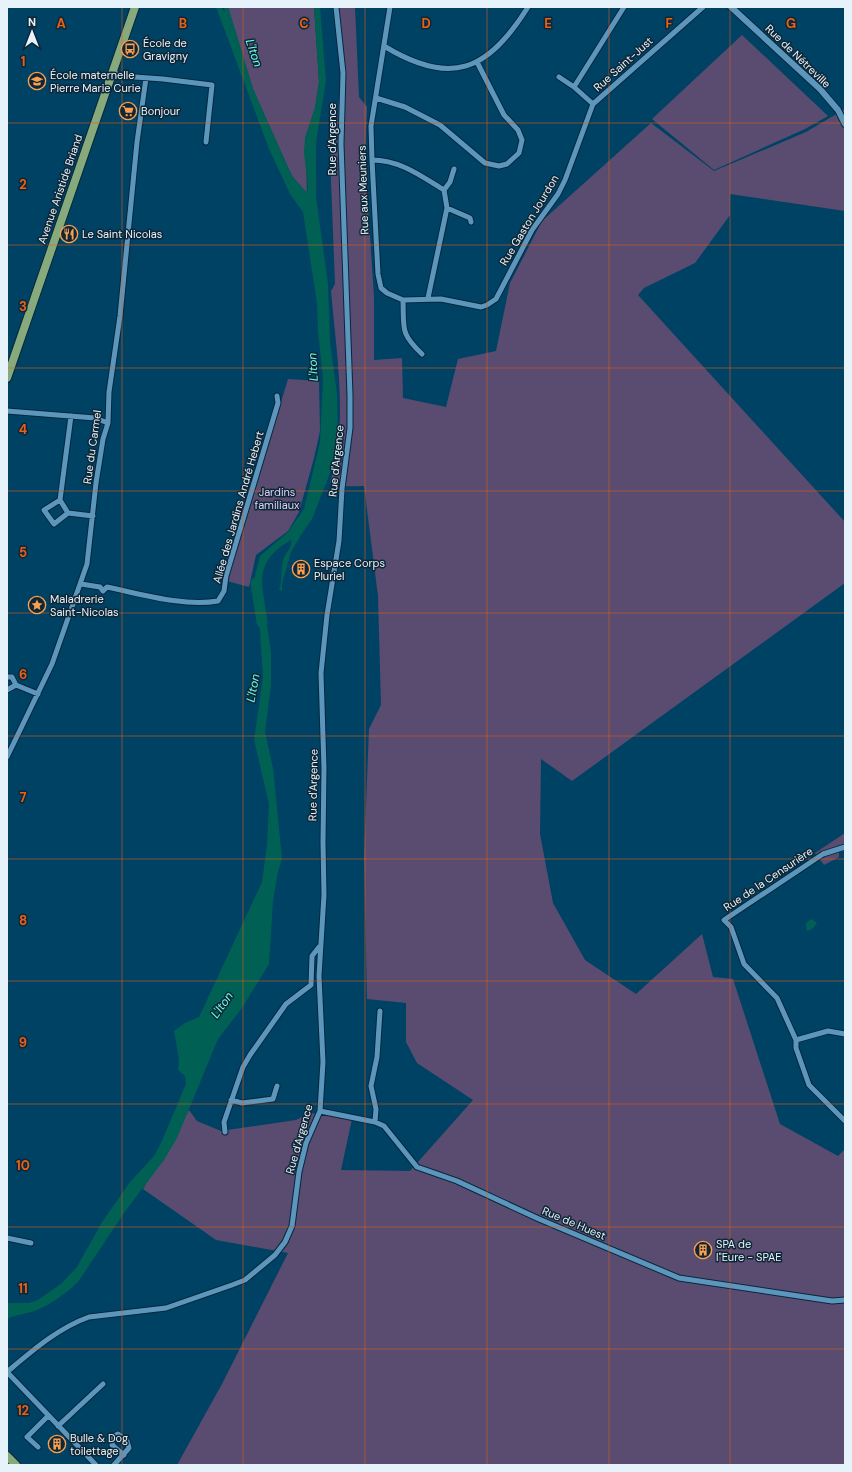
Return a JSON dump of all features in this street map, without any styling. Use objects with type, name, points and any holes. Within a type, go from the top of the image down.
[{"type":"main road","name":"Avenue Aristide Briand","points":[[7,378],[135,7]]},
{"type":"main road","points":[[7,1456],[16,1465]]},
{"type":"street","name":"Rue d'Argence","points":[[7,1372],[68,1325],[89,1317],[166,1308],[232,1285],[252,1274],[275,1255],[290,1234],[298,1172],[306,1144],[320,1111],[323,1062],[318,976],[324,895],[324,768],[321,665],[339,541],[350,401],[341,144],[343,73],[336,7]]},
{"type":"street","name":"Rue aux Meuniers","points":[[390,7],[376,98],[370,126],[378,274],[382,288],[387,293],[403,300]]},
{"type":"street","points":[[384,46],[409,60],[431,68],[455,67],[477,62],[484,59],[500,45],[528,7]]},
{"type":"street","points":[[574,87],[624,7]]},
{"type":"street","name":"Rue Saint-Just","points":[[593,104],[703,7]]},
{"type":"street","name":"Rue de Nétreville","points":[[732,7],[820,89],[838,110],[845,124]]},
{"type":"street","points":[[376,98],[405,107],[440,124],[485,163],[499,166],[508,164],[519,153],[522,140],[518,130],[504,116],[477,62]]},
{"type":"street","points":[[113,72],[122,76],[212,85],[206,142]]},
{"type":"street","points":[[559,76],[593,104]]},
{"type":"street","name":"Rue du Carmel","points":[[7,757],[52,664],[87,564],[101,454],[108,423],[108,392],[120,316],[137,142],[146,78]]},
{"type":"street","name":"Rue Gaston Jourdon","points":[[403,300],[428,298],[441,299],[481,307],[487,306],[496,299],[532,230],[563,184],[593,104]]},
{"type":"street","points":[[372,160],[395,162],[444,190]]},
{"type":"street","points":[[428,298],[447,208],[444,190],[450,182],[454,169]]},
{"type":"street","points":[[447,208],[470,218],[471,222]]},
{"type":"street","points":[[403,300],[404,331],[412,344],[422,354]]},
{"type":"street","name":"Allée des Jardins André Hebert","points":[[81,584],[100,586],[103,591],[107,588],[204,603],[218,601],[224,591],[226,576],[278,403],[277,396]]},
{"type":"street","points":[[7,411],[95,418],[108,423]]},
{"type":"street","points":[[68,513],[60,500],[71,416]]},
{"type":"street","points":[[60,500],[44,510],[54,524],[68,513],[93,516]]},
{"type":"street","points":[[7,677],[12,678],[16,685],[38,694]]},
{"type":"street","points":[[7,690],[16,685]]},
{"type":"street","name":"Rue de la Censurière","points":[[845,848],[823,854],[724,920],[731,927],[744,964],[777,998],[796,1040],[796,1048],[810,1085],[845,1121]]},
{"type":"street","points":[[225,1132],[224,1122],[243,1067],[286,1004],[311,985],[312,956],[320,947]]},
{"type":"street","points":[[375,1122],[376,1109],[371,1086],[376,1057],[380,1011]]},
{"type":"street","points":[[796,1040],[828,1031],[845,1034]]},
{"type":"street","points":[[231,1100],[242,1102],[273,1099],[278,1086]]},
{"type":"street","name":"Rue de Huest","points":[[320,1111],[375,1122],[384,1126],[417,1167],[457,1181],[539,1219],[679,1278],[832,1301],[845,1300]]},
{"type":"street","points":[[7,1238],[31,1243]]},
{"type":"street","points":[[7,1372],[96,1465]]},
{"type":"street","points":[[58,1426],[103,1384]]},
{"type":"street","points":[[38,1447],[27,1437],[48,1416]]},
{"type":"street","points":[[114,1465],[124,1455]]},
{"type":"green space","points":[[228,7],[314,7],[319,82],[315,108],[305,138],[307,191],[305,191],[292,176],[253,89]]},
{"type":"green space","points":[[339,7],[355,7],[359,97],[367,107],[365,160],[374,297],[374,360],[402,358],[403,398],[446,407],[458,359],[496,351],[510,283],[542,221],[651,123],[714,171],[806,132],[845,109],[845,211],[730,194],[730,215],[695,263],[644,288],[638,295],[845,522],[845,583],[572,781],[541,759],[540,834],[553,903],[585,960],[636,994],[702,934],[713,977],[733,979],[780,1124],[838,1156],[845,1149],[845,1465],[177,1465],[222,1384],[288,1253],[216,1240],[143,1189],[189,1110],[197,1121],[221,1131],[296,1120],[310,1113],[352,1119],[341,1170],[410,1171],[473,1100],[417,1063],[406,1042],[406,1003],[367,999],[364,856],[369,729],[381,705],[378,596],[364,486],[343,486],[330,482],[336,460],[340,413],[340,388],[331,291],[335,284],[330,156],[335,150],[339,98],[344,84]]},
{"type":"green space","points":[[742,35],[828,116],[805,129],[714,170],[652,119]]},
{"type":"green space","name":"Jardins familiaux","points":[[288,379],[319,381],[320,431],[299,512],[288,531],[256,555],[249,587],[227,581]]},
{"type":"green space","points":[[845,833],[845,851],[839,852],[839,857],[824,865],[815,853]]},
{"type":"water","points":[[216,7],[221,7],[225,13],[224,7],[228,7],[253,89],[292,176],[305,191],[308,189],[304,152],[305,138],[315,108],[319,82],[314,7],[320,7],[326,81],[316,142],[316,197],[328,284],[330,342],[337,394],[338,436],[334,463],[312,519],[291,552],[282,584],[282,591],[279,590],[282,566],[290,547],[291,540],[276,551],[266,563],[262,577],[263,596],[253,600],[253,584],[260,556],[287,533],[304,509],[320,442],[323,378],[318,332],[317,303],[303,212],[290,194],[269,149]]},
{"type":"water","points":[[264,606],[271,652],[271,685],[265,732],[273,768],[282,859],[278,871],[273,901],[269,964],[242,1008],[218,1039],[177,1138],[164,1160],[126,1210],[78,1282],[64,1294],[42,1308],[7,1319],[7,1303],[29,1303],[38,1300],[62,1283],[77,1267],[102,1222],[130,1182],[154,1156],[186,1084],[185,1076],[178,1070],[179,1060],[174,1031],[185,1023],[199,1017],[262,882],[267,845],[269,804],[254,740],[263,677],[259,616],[257,607]]},
{"type":"water","points":[[811,919],[817,923],[812,929],[807,931],[806,923]]},
{"type":"waterway","name":"L'Iton","points":[[256,583],[262,622]]},
{"type":"place","name":"École de Gravigny","points":[[130,49]]},
{"type":"place","name":"École maternelle Pierre Marie Curie","points":[[37,81]]},
{"type":"place","name":"Bonjour","points":[[128,111]]},
{"type":"place","name":"Le Saint Nicolas","points":[[69,234]]},
{"type":"place","name":"Espace Corps Pluriel","points":[[301,569]]},
{"type":"place","name":"Maladrerie Saint-Nicolas","points":[[37,605]]},
{"type":"place","name":"SPA de l\"Eure - SPAE","points":[[703,1250]]},
{"type":"place","name":"Bulle & Dog toilettage","points":[[57,1444]]}]
